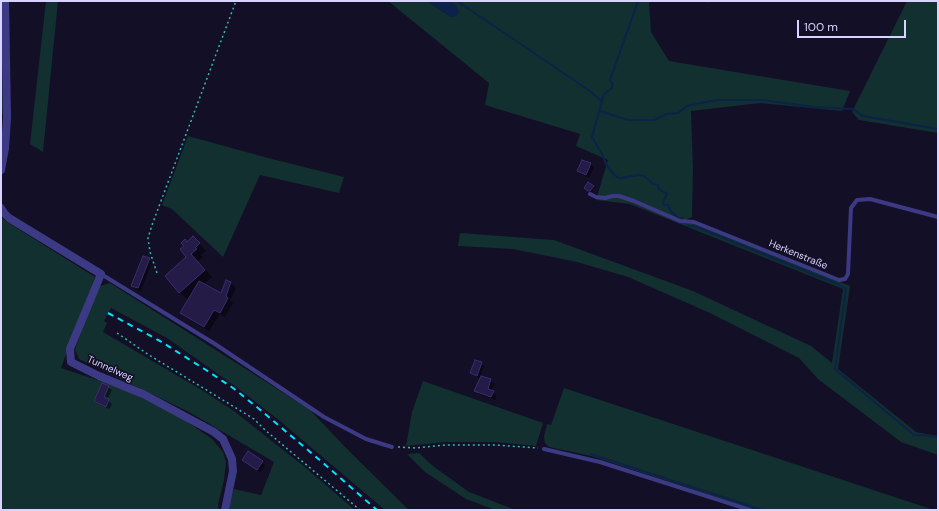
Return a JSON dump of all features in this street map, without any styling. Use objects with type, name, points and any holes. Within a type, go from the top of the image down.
[{"type":"street","points":[[1,170],[6,148],[7,118],[5,1]]},
{"type":"street","points":[[1,208],[9,218],[101,274]]},
{"type":"street","name":"Tunnelweg","points":[[101,274],[70,349],[71,362],[99,376],[143,394],[223,438],[232,459],[233,471],[225,510]]},
{"type":"lane","name":"Herkenstraße","points":[[590,194],[596,197],[605,198],[619,196],[634,201],[680,221],[694,222],[839,280],[845,279],[848,274],[851,208],[857,200],[870,199],[938,217]]},
{"type":"lane","points":[[101,274],[215,344],[324,417],[366,439],[392,447]]},
{"type":"lane","points":[[544,449],[600,462],[750,510]]},
{"type":"path","points":[[157,273],[150,252],[148,238],[152,224],[236,1]]},
{"type":"path","points":[[706,1],[710,2]]},
{"type":"path","points":[[117,333],[149,355],[254,419],[360,510]]},
{"type":"path","points":[[392,447],[416,448],[445,444],[495,445],[544,449]]},
{"type":"green space","points":[[1,1],[3,110],[1,124]]},
{"type":"green space","points":[[46,1],[58,1],[43,152],[30,144]]},
{"type":"green space","points":[[388,1],[427,1],[451,17],[457,7],[450,1],[649,1],[651,32],[669,61],[850,91],[842,111],[760,103],[691,111],[693,169],[692,217],[679,223],[695,224],[850,286],[838,369],[916,432],[938,436],[938,455],[901,442],[818,379],[799,358],[710,313],[628,277],[577,262],[513,249],[458,246],[460,233],[554,240],[693,291],[811,346],[832,363],[843,289],[630,204],[596,200],[608,160],[576,146],[580,134],[485,105],[489,83]]},
{"type":"green space","points":[[907,1],[938,1],[938,133],[859,120],[852,112]]},
{"type":"green space","points":[[188,136],[344,177],[339,193],[260,175],[223,257],[172,209],[162,205]]},
{"type":"green space","points":[[1,217],[95,277],[61,368],[121,388],[185,420],[212,439],[223,452],[226,462],[224,480],[218,505],[219,510],[1,510]]},
{"type":"green space","points":[[110,283],[309,409],[409,510],[385,510],[280,421],[235,386],[167,338],[111,308],[104,321],[107,323],[103,332],[200,389],[234,411],[306,468],[355,510],[228,510],[234,489],[261,495],[274,462],[189,412],[79,359],[75,350],[97,287]]},
{"type":"green space","points":[[423,381],[543,423],[536,446],[496,442],[445,442],[406,446],[412,412]]},
{"type":"green space","points":[[564,388],[934,510],[756,510],[591,456],[549,447],[545,443],[544,436],[547,424],[551,425]]},
{"type":"green space","points":[[419,453],[433,466],[469,492],[516,510],[495,510],[466,499],[425,472],[407,454]]},
{"type":"water","points":[[427,1],[450,1],[457,7],[459,13],[455,17],[451,17]]},
{"type":"building","points":[[582,160],[591,163],[586,175],[577,171]]},
{"type":"building","points":[[588,182],[594,186],[590,191],[584,188]]},
{"type":"building","points":[[193,236],[200,243],[195,248],[197,249],[191,254],[205,270],[179,293],[165,276],[186,257],[180,249],[184,246],[181,243],[185,239],[187,242]]},
{"type":"building","points":[[143,256],[150,258],[138,288],[131,286]]},
{"type":"building","points":[[226,280],[231,282],[226,296],[228,298],[220,313],[214,310],[204,327],[180,313],[199,281],[221,293]]},
{"type":"building","points":[[475,360],[482,362],[477,376],[470,373]]},
{"type":"building","points":[[481,376],[491,379],[488,389],[494,391],[491,397],[474,391]]},
{"type":"building","points":[[102,383],[109,386],[104,397],[109,399],[106,407],[94,401]]},
{"type":"building","points":[[248,451],[263,461],[257,470],[242,460]]},
{"type":"waterway","points":[[457,1],[590,91],[602,102]]},
{"type":"waterway","points":[[638,1],[610,80],[613,85],[612,88],[604,94],[592,137],[607,166],[618,178],[638,175],[644,176],[653,184],[658,185],[659,189],[667,194],[663,202],[664,205],[668,205],[670,210],[678,218],[683,218]]},
{"type":"waterway","points":[[600,111],[628,120],[654,120],[667,114],[678,113],[687,106],[706,102],[717,100],[762,100],[815,107],[853,109],[863,116],[938,129]]},
{"type":"waterway","points":[[688,226],[694,226],[840,285],[846,289],[835,369],[914,435],[938,437]]},
{"type":"waterway","points":[[591,454],[762,510]]},
{"type":"railway","points":[[108,313],[160,341],[233,388],[377,510]]}]
